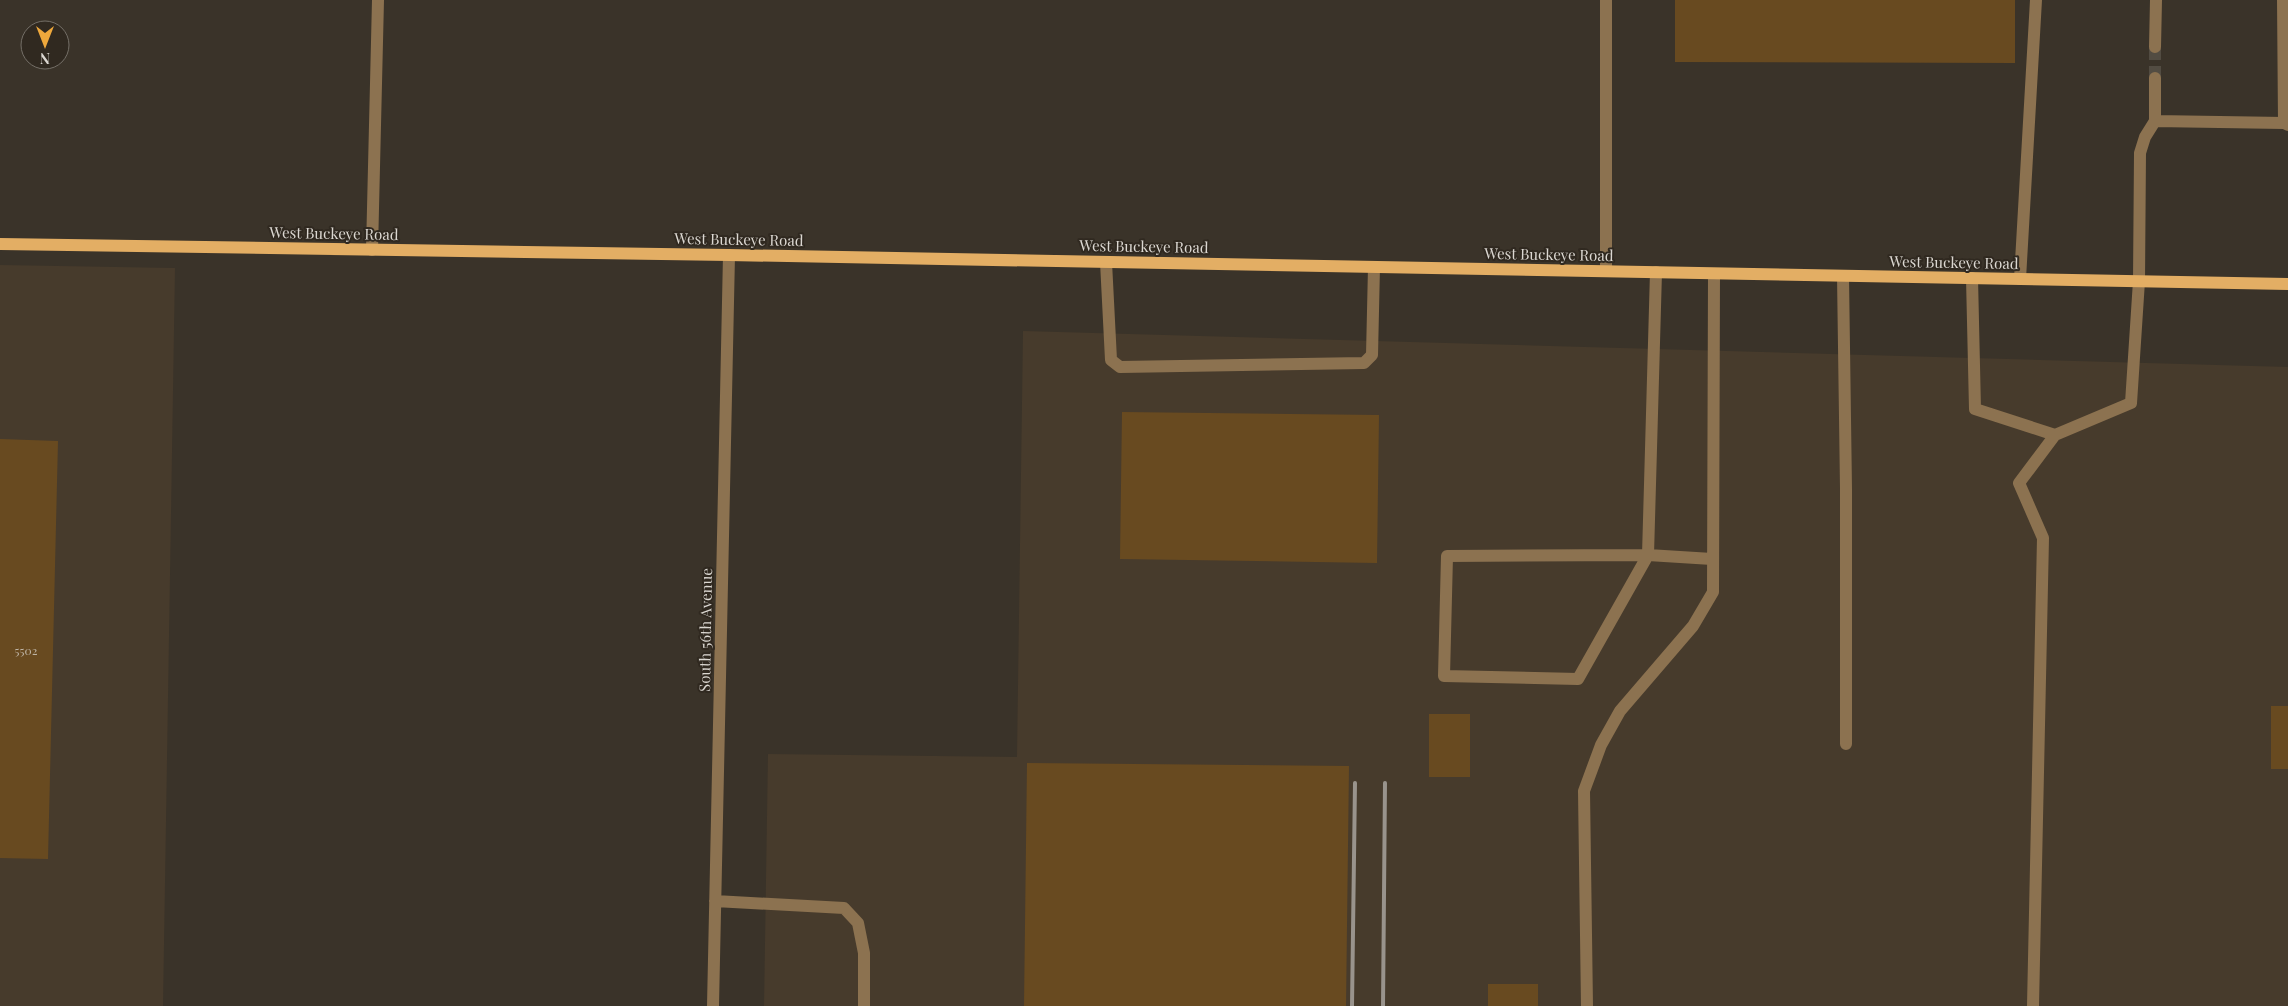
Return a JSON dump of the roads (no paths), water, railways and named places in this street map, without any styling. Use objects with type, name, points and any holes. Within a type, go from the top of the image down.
[{"type":"main road","name":"West Buckeye Road","points":[[0,244],[729,255],[2288,284]]},
{"type":"street","points":[[372,250],[378,0]]},
{"type":"street","points":[[1606,0],[1606,271]]},
{"type":"street","points":[[2020,279],[2036,0]]},
{"type":"street","points":[[2155,47],[2156,0]]},
{"type":"street","points":[[2154,121],[2286,124],[2283,0]]},
{"type":"street","points":[[2033,1006],[2043,538],[2019,483],[2055,435],[2131,404],[2139,281],[2140,153],[2145,137],[2154,121],[2154,78]]},
{"type":"street","name":"South 56th Avenue","points":[[713,1006],[729,255]]},
{"type":"street","points":[[1106,262],[1111,360],[1120,367],[1364,363],[1372,356],[1374,267]]},
{"type":"street","points":[[1656,272],[1648,555],[1578,679],[1444,676],[1447,556],[1648,555],[1712,558]]},
{"type":"street","points":[[1587,1006],[1584,791],[1601,745],[1620,711],[1693,626],[1712,592],[1714,274]]},
{"type":"street","points":[[1842,276],[1846,490],[1846,744]]},
{"type":"street","points":[[1972,278],[1976,409],[2055,435]]},
{"type":"street","points":[[715,901],[844,908],[858,923],[864,954],[864,1006]]},
{"type":"tunnel","points":[[2155,47],[2155,78]]},
{"type":"railway","points":[[1352,1006],[1355,783]]},
{"type":"railway","points":[[1383,1006],[1385,783]]}]
